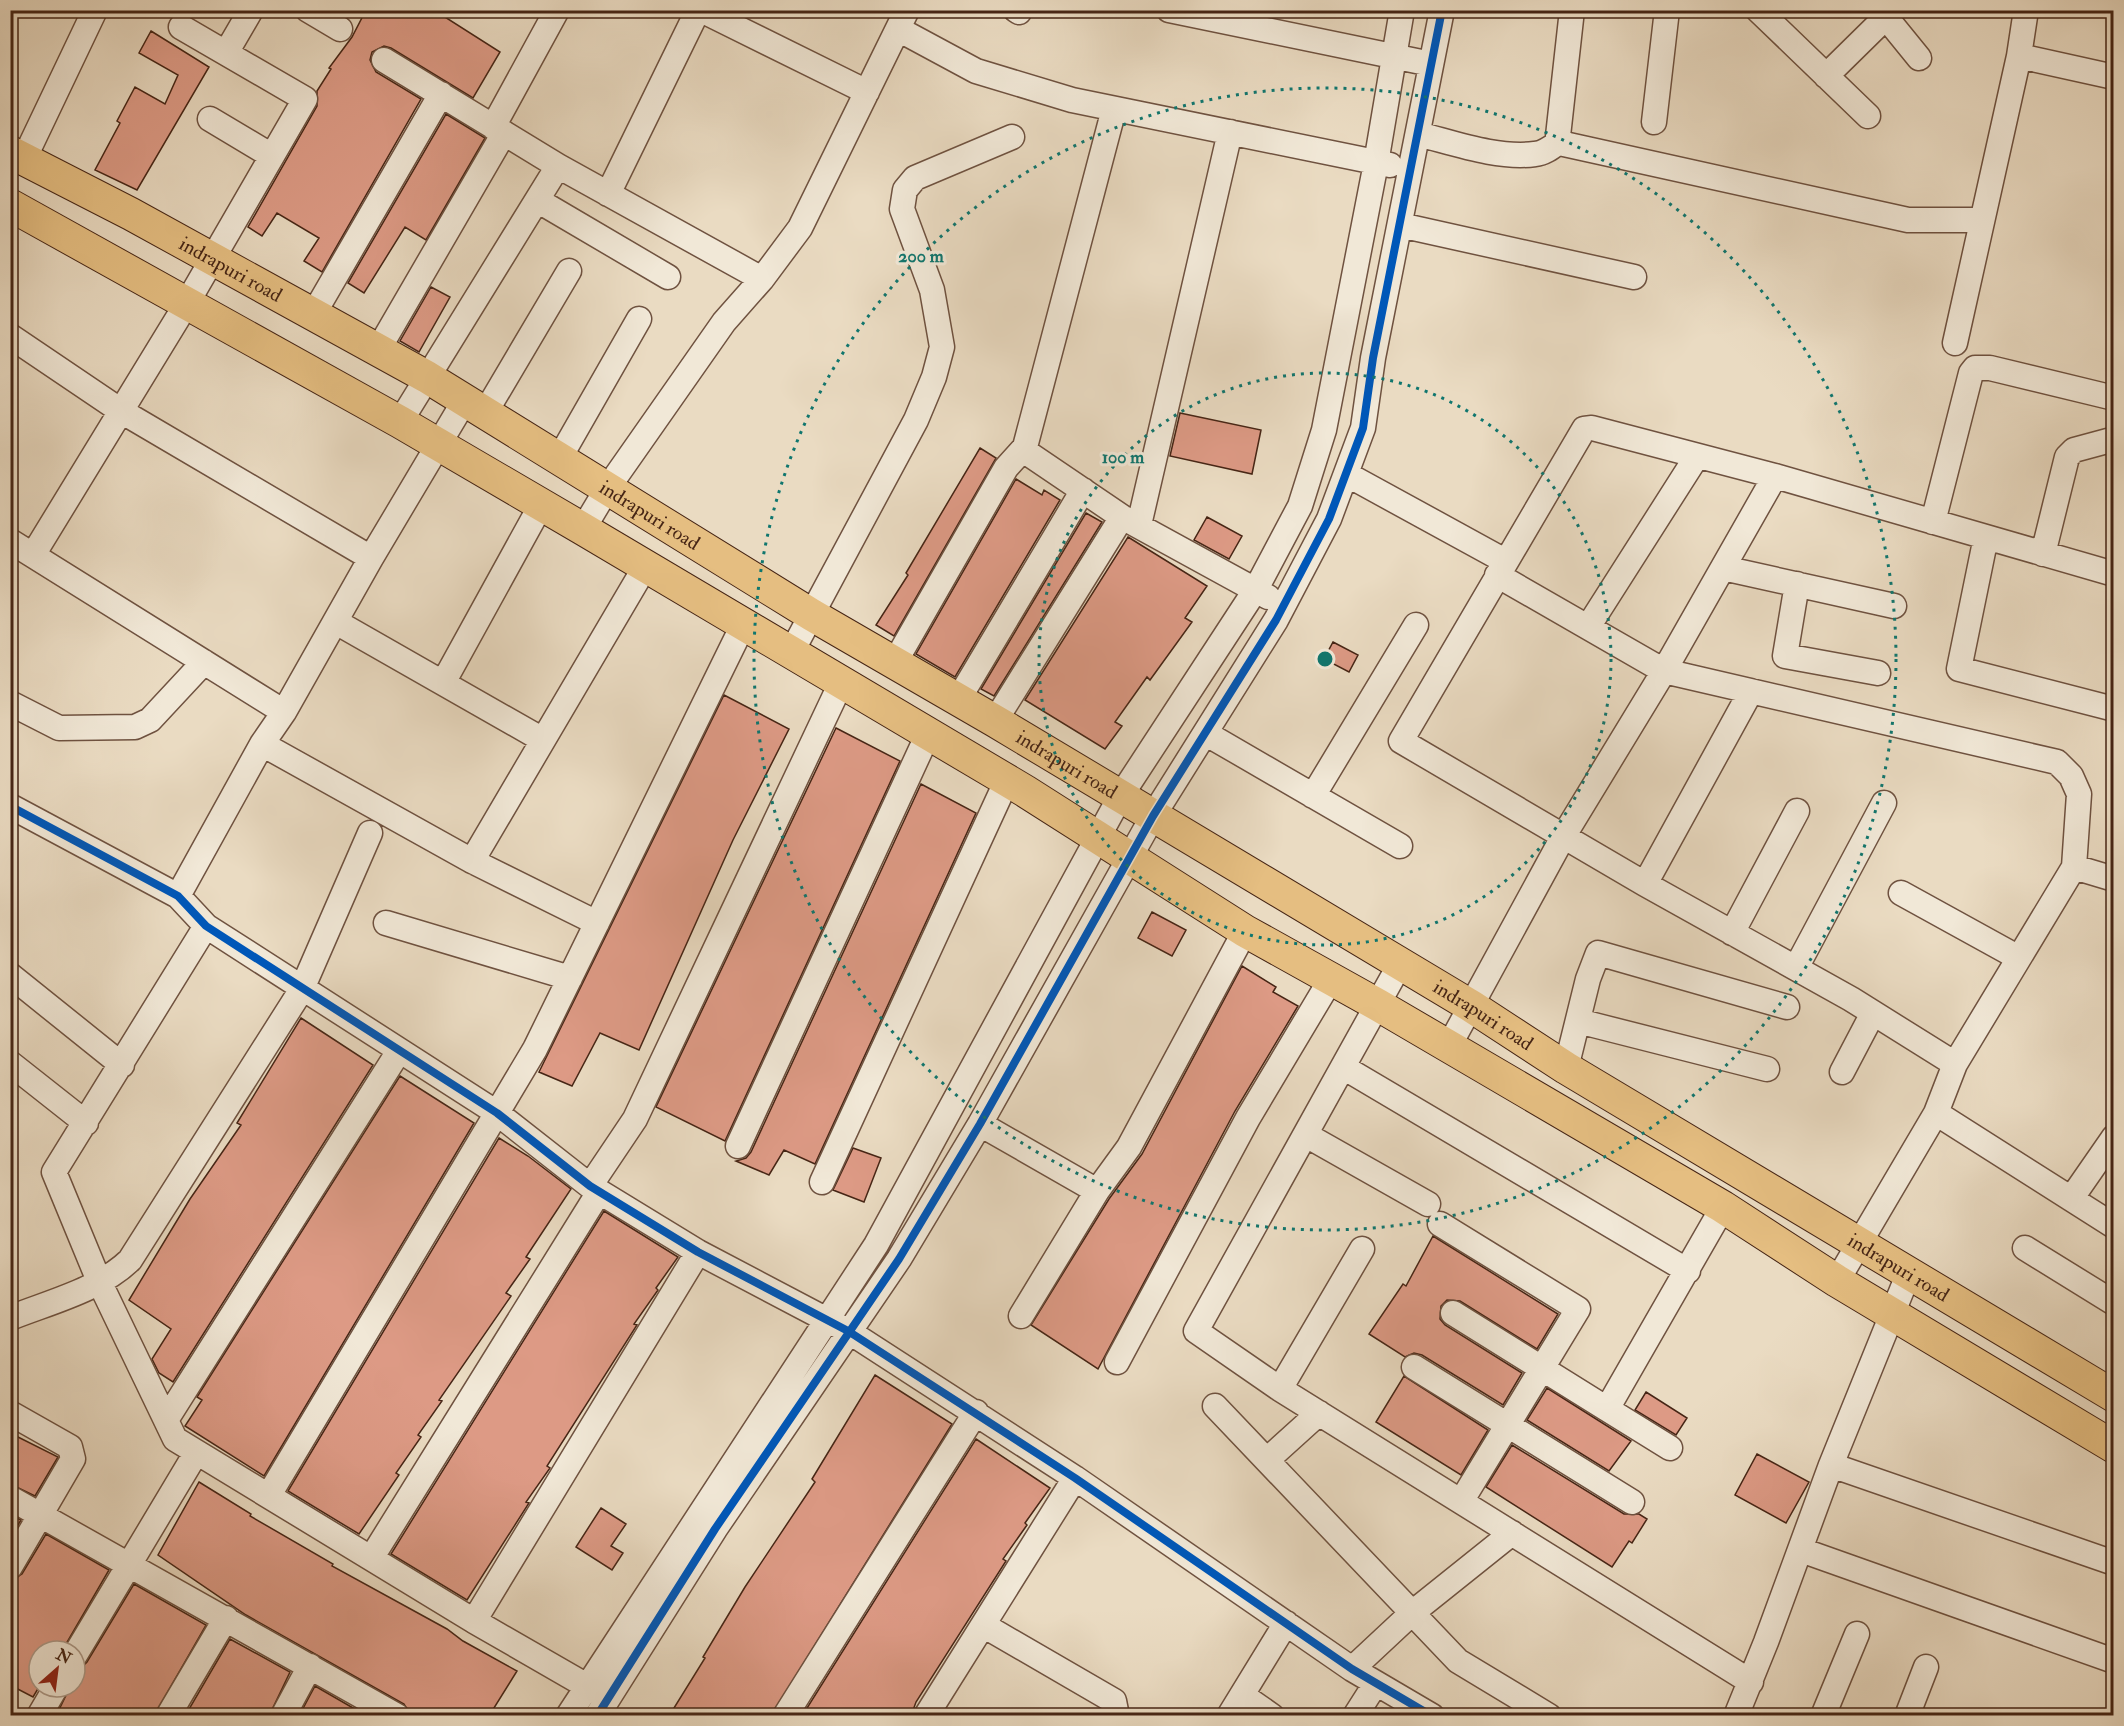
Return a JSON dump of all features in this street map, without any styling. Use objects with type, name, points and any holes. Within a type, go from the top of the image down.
[{"type":"main road","name":"indrapuri road","points":[[17,156],[428,377],[812,615],[995,721],[1471,1006],[1566,1068],[1908,1275],[2114,1396]]},
{"type":"main road","name":"indrapuri road","points":[[10,205],[438,444],[583,529],[1006,780],[1245,931],[1378,1005],[1723,1207],[1837,1281],[2114,1447]]},
{"type":"street","points":[[17,156],[95,10]]},
{"type":"street","points":[[226,53],[251,10]]},
{"type":"street","points":[[308,10],[340,29]]},
{"type":"street","points":[[378,350],[499,130],[557,10]]},
{"type":"street","points":[[608,194],[700,10],[867,92]]},
{"type":"street","points":[[1169,10],[1431,64]]},
{"type":"street","points":[[596,1700],[887,1225],[1120,797],[1256,589],[1300,506],[1312,475],[1324,430],[1376,163],[1402,10]]},
{"type":"street","points":[[568,1716],[596,1700],[899,1259],[980,1124],[1128,858],[1283,606],[1329,519],[1348,475],[1363,429],[1373,358],[1442,10]]},
{"type":"street","points":[[1418,134],[1475,148],[1535,154],[1548,150],[1560,141],[1572,10]]},
{"type":"street","points":[[1654,122],[1667,10]]},
{"type":"street","points":[[1758,10],[1868,116]]},
{"type":"street","points":[[1955,343],[2019,56],[2026,10]]},
{"type":"street","points":[[1826,76],[1883,14],[1919,58]]},
{"type":"street","points":[[583,529],[607,489],[724,322],[762,279],[800,228],[903,20],[976,71],[1072,100],[1411,169]]},
{"type":"street","points":[[33,555],[187,303],[305,99],[181,27]]},
{"type":"street","points":[[2019,56],[2114,77]]},
{"type":"street","points":[[384,60],[558,166],[762,279]]},
{"type":"street","points":[[313,315],[441,94]]},
{"type":"street","points":[[895,662],[1006,468],[1025,447],[1114,109]]},
{"type":"street","points":[[210,119],[272,156]]},
{"type":"street","points":[[995,721],[1131,521],[1230,132]]},
{"type":"street","points":[[791,653],[916,420],[934,376],[942,346],[932,290],[902,209],[905,190],[915,178],[1011,137]]},
{"type":"street","points":[[1560,141],[1908,220],[1982,220]]},
{"type":"street","points":[[399,422],[558,166]]},
{"type":"street","points":[[537,200],[668,277]]},
{"type":"street","points":[[1400,225],[1634,276]]},
{"type":"street","points":[[178,896],[262,744],[284,712],[438,444],[475,407],[569,271]]},
{"type":"street","points":[[559,459],[639,319]]},
{"type":"street","points":[[10,336],[121,411],[371,558]]},
{"type":"street","points":[[1339,354],[1373,358]]},
{"type":"street","points":[[1933,522],[1971,373],[1975,368],[1990,368],[2114,398]]},
{"type":"street","points":[[1955,1064],[1797,968],[1563,837],[1401,741],[1584,429],[1592,428],[1775,476],[2114,574]]},
{"type":"street","points":[[2043,554],[2067,457],[2074,450],[2111,440]]},
{"type":"street","points":[[1025,447],[1029,454],[1131,521],[1283,606]]},
{"type":"street","points":[[1588,627],[1697,456]]},
{"type":"street","points":[[1348,475],[1501,568],[1588,627],[1664,671],[2057,762],[2071,776],[2079,794],[2074,867],[1955,1064],[1936,1113],[1837,1281]]},
{"type":"street","points":[[1449,1046],[1563,837],[1664,671],[1775,476]]},
{"type":"street","points":[[958,700],[1083,490]]},
{"type":"street","points":[[443,683],[541,505]]},
{"type":"street","points":[[1986,537],[1959,669],[2114,709]]},
{"type":"street","points":[[10,542],[284,712]]},
{"type":"street","points":[[472,861],[645,567]]},
{"type":"street","points":[[1722,568],[1894,606]]},
{"type":"street","points":[[1797,584],[1785,656],[1878,673]]},
{"type":"street","points":[[336,622],[543,740]]},
{"type":"street","points":[[269,1495],[535,1049],[743,625]]},
{"type":"street","points":[[1313,795],[1416,625]]},
{"type":"street","points":[[10,703],[59,728],[135,728],[150,720],[204,662]]},
{"type":"street","points":[[372,1557],[635,1119],[841,683]]},
{"type":"street","points":[[1645,884],[1751,691]]},
{"type":"street","points":[[1205,733],[1400,846]]},
{"type":"street","points":[[738,1146],[928,734]]},
{"type":"street","points":[[262,744],[472,861],[597,922]]},
{"type":"street","points":[[822,1182],[1006,780]]},
{"type":"street","points":[[1797,968],[1884,803]]},
{"type":"street","points":[[10,807],[178,896],[206,926],[497,1113],[595,1189],[698,1252],[848,1331],[1075,1478],[1352,1669],[1432,1716]]},
{"type":"street","points":[[1732,933],[1797,811]]},
{"type":"street","points":[[11,1316],[99,1281],[118,1272],[130,1260],[302,989],[370,834]]},
{"type":"street","points":[[2074,867],[2114,879]]},
{"type":"street","points":[[1901,893],[2019,958]]},
{"type":"street","points":[[386,923],[570,978]]},
{"type":"street","points":[[206,926],[54,1172],[99,1281],[175,1439],[372,1557],[596,1700]]},
{"type":"street","points":[[1021,1316],[1097,1191],[1129,1147],[1245,931]]},
{"type":"street","points":[[1566,1068],[1588,979],[1598,953],[1787,1007]]},
{"type":"street","points":[[1400,964],[1196,1331],[1280,1389],[1462,1500],[1751,1682]]},
{"type":"street","points":[[10,975],[122,1065]]},
{"type":"street","points":[[1117,1362],[1248,1118],[1331,979]]},
{"type":"street","points":[[1842,1071],[1873,1013]]},
{"type":"street","points":[[1578,1021],[1767,1069]]},
{"type":"street","points":[[166,1420],[399,1051]]},
{"type":"street","points":[[10,1063],[86,1123]]},
{"type":"street","points":[[1343,1067],[1688,1271]]},
{"type":"street","points":[[1936,1113],[2114,1226]]},
{"type":"street","points":[[980,1124],[1097,1191]]},
{"type":"street","points":[[1306,1135],[1434,1214],[1578,1309],[1462,1500]]},
{"type":"street","points":[[2071,1199],[2114,1137]]},
{"type":"street","points":[[1607,1409],[1723,1207]]},
{"type":"street","points":[[2025,1248],[2114,1303]]},
{"type":"street","points":[[1280,1389],[1362,1249]]},
{"type":"street","points":[[474,1621],[698,1252]]},
{"type":"street","points":[[1736,1716],[1801,1550],[1831,1465],[1908,1275]]},
{"type":"street","points":[[1453,1313],[1670,1448]]},
{"type":"street","points":[[1414,1367],[1632,1502]]},
{"type":"street","points":[[1215,1406],[1458,1661],[1549,1716]]},
{"type":"street","points":[[785,1716],[976,1412]]},
{"type":"street","points":[[10,1413],[73,1452],[73,1459],[10,1567]]},
{"type":"street","points":[[1267,1460],[1319,1413]]},
{"type":"street","points":[[84,1639],[196,1453]]},
{"type":"street","points":[[1831,1465],[2114,1563]]},
{"type":"street","points":[[926,1716],[1075,1478]]},
{"type":"street","points":[[10,1498],[397,1716]]},
{"type":"street","points":[[1352,1669],[1412,1613],[1512,1533]]},
{"type":"street","points":[[1801,1550],[2114,1661]]},
{"type":"street","points":[[168,1716],[225,1618]]},
{"type":"street","points":[[1272,1716],[1235,1706],[1286,1623]]},
{"type":"street","points":[[983,1625],[1114,1701],[1117,1705],[1117,1716]]},
{"type":"street","points":[[1823,1716],[1857,1634]]},
{"type":"street","points":[[283,1716],[310,1666]]},
{"type":"street","points":[[1907,1716],[1926,1668]]},
{"type":"street","points":[[1355,1716],[1376,1683]]},
{"type":"street","points":[[39,1716],[49,1699]]},
{"type":"building","points":[[366,10],[434,10],[500,52],[473,98],[391,48],[384,46],[372,52],[370,60],[376,72],[421,99],[322,272],[304,261],[319,238],[277,213],[262,236],[248,227],[317,106],[317,91],[331,69],[329,68],[352,37]]},
{"type":"building","points":[[151,31],[209,67],[137,190],[95,170],[120,123],[117,121],[135,87],[165,104],[178,75],[139,53]]},
{"type":"building","points":[[446,114],[485,138],[426,240],[405,227],[364,293],[348,283]]},
{"type":"building","points":[[431,287],[450,297],[419,352],[400,341]]},
{"type":"building","points":[[1180,413],[1261,430],[1252,474],[1170,456]]},
{"type":"building","points":[[980,448],[996,458],[894,636],[876,625],[908,575],[906,573]]},
{"type":"building","points":[[1016,479],[1042,495],[1044,490],[1060,500],[955,677],[916,654]]},
{"type":"building","points":[[1086,513],[1102,522],[994,696],[981,689]]},
{"type":"building","points":[[1207,517],[1242,536],[1229,559],[1194,540]]},
{"type":"building","points":[[1128,537],[1207,586],[1185,618],[1192,622],[1150,680],[1147,677],[1115,722],[1122,726],[1105,749],[1025,700]]},
{"type":"building","points":[[1333,642],[1358,655],[1349,672],[1324,659]]},
{"type":"building","points":[[724,695],[789,729],[733,840],[639,1050],[600,1033],[572,1086],[539,1072]]},
{"type":"building","points":[[836,728],[900,761],[725,1141],[656,1107]]},
{"type":"building","points":[[921,784],[976,813],[815,1164],[784,1150],[769,1175],[736,1161],[746,1158],[751,1152]]},
{"type":"building","points":[[1152,912],[1186,930],[1172,956],[1138,938]]},
{"type":"building","points":[[1242,966],[1276,987],[1273,992],[1298,1006],[1235,1111],[1098,1369],[1031,1325],[1109,1199],[1142,1154]]},
{"type":"building","points":[[301,1018],[373,1065],[173,1382],[159,1373],[152,1359],[171,1329],[129,1300],[190,1199],[241,1125],[237,1123]]},
{"type":"building","points":[[400,1076],[474,1123],[264,1476],[185,1426],[202,1400],[197,1397]]},
{"type":"building","points":[[499,1138],[528,1156],[571,1189],[526,1257],[530,1259],[506,1293],[511,1296],[439,1400],[442,1401],[418,1435],[421,1437],[396,1473],[399,1475],[359,1534],[288,1491]]},
{"type":"building","points":[[853,1148],[881,1158],[864,1202],[833,1190]]},
{"type":"building","points":[[604,1211],[678,1257],[656,1288],[658,1290],[634,1324],[637,1325],[547,1466],[550,1468],[526,1502],[529,1503],[467,1600],[391,1554]]},
{"type":"building","points":[[1433,1236],[1558,1314],[1537,1349],[1460,1301],[1447,1300],[1441,1306],[1440,1319],[1445,1325],[1522,1373],[1503,1405],[1422,1355],[1414,1353],[1405,1357],[1369,1334],[1403,1284],[1406,1286]]},
{"type":"building","points":[[875,1375],[952,1424],[771,1716],[669,1716],[745,1587],[815,1482],[812,1479]]},
{"type":"building","points":[[1404,1376],[1488,1430],[1461,1475],[1376,1422]]},
{"type":"building","points":[[1547,1388],[1631,1441],[1609,1471],[1527,1420]]},
{"type":"building","points":[[1646,1392],[1687,1418],[1676,1435],[1635,1410]]},
{"type":"building","points":[[10,1433],[58,1457],[35,1496],[10,1484]]},
{"type":"building","points":[[976,1439],[1050,1488],[1003,1559],[1006,1561],[916,1702],[911,1716],[868,1716],[859,1710],[855,1716],[802,1716]]},
{"type":"building","points":[[1512,1445],[1624,1514],[1639,1514],[1647,1519],[1632,1543],[1629,1541],[1612,1567],[1486,1487]]},
{"type":"building","points":[[1757,1454],[1809,1482],[1786,1523],[1735,1495]]},
{"type":"building","points":[[199,1482],[251,1514],[250,1516],[333,1564],[332,1566],[447,1629],[463,1641],[517,1671],[489,1716],[411,1716],[404,1704],[246,1615],[158,1555]]},
{"type":"building","points":[[601,1508],[626,1524],[611,1546],[623,1553],[612,1570],[576,1547]]},
{"type":"building","points":[[10,1515],[21,1520],[10,1538]]},
{"type":"building","points":[[46,1534],[109,1570],[69,1639],[27,1639],[27,1694],[10,1685],[10,1581],[22,1574]]},
{"type":"building","points":[[134,1584],[206,1625],[154,1716],[56,1716],[64,1699],[87,1699],[87,1662]]},
{"type":"building","points":[[230,1639],[290,1672],[269,1716],[185,1716]]},
{"type":"building","points":[[315,1686],[367,1716],[299,1716]]},
{"type":"cycle path","points":[[597,1716],[715,1529],[899,1259],[980,1124],[1153,816],[1276,620],[1329,519],[1363,428],[1373,358],[1442,10]]},
{"type":"cycle path","points":[[10,806],[178,896],[206,926],[497,1113],[590,1186],[698,1252],[848,1331],[1075,1478],[1352,1669],[1432,1716]]}]
